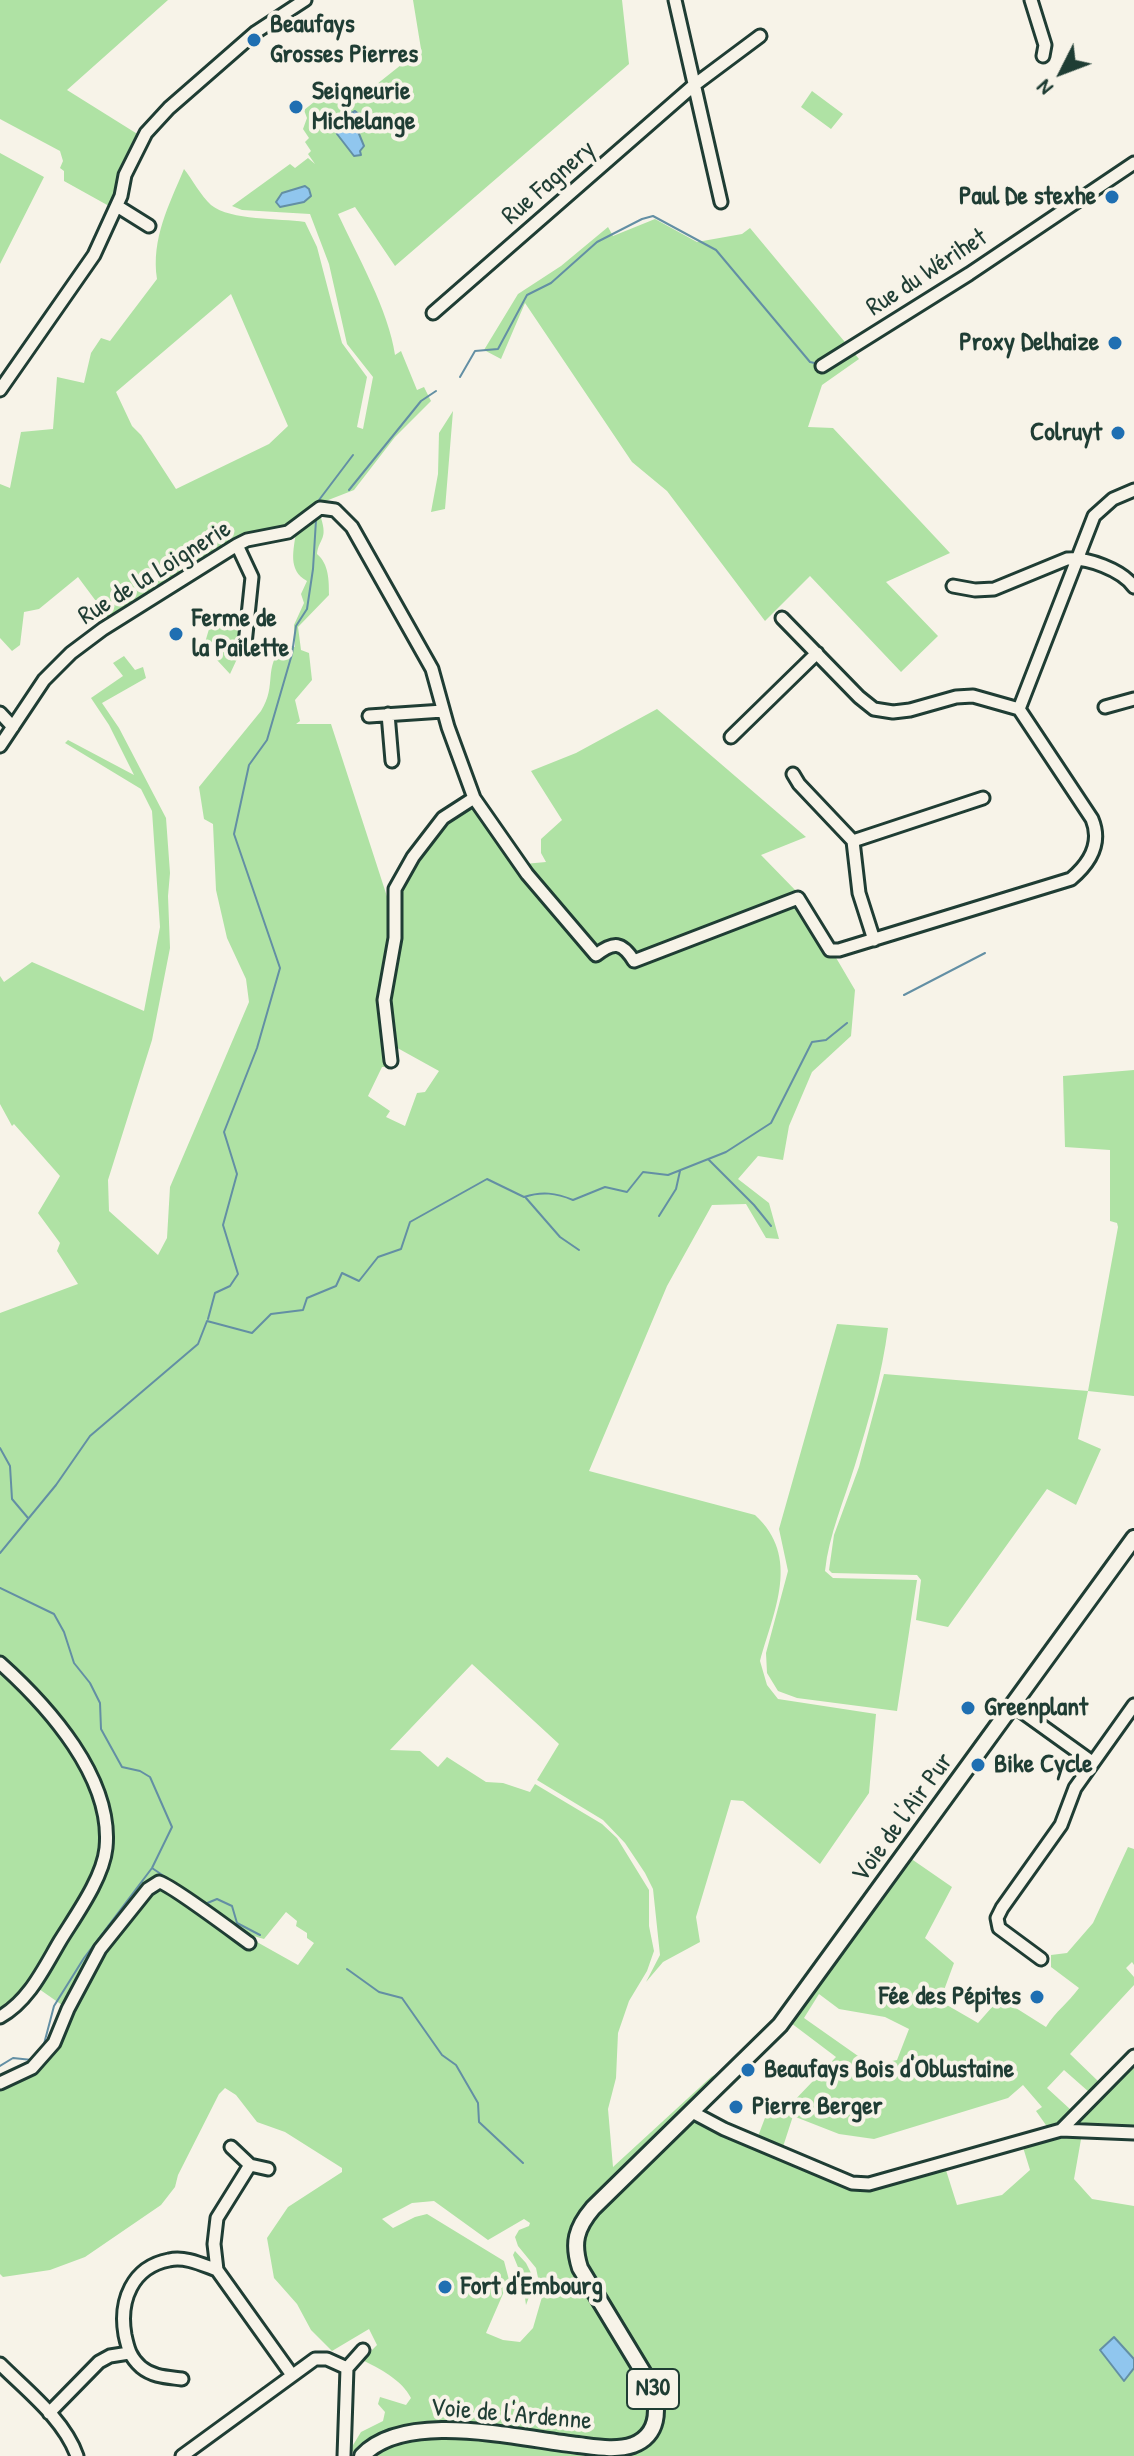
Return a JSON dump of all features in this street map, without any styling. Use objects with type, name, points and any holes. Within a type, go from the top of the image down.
[{"type":"main road","name":"Voie de l'Air Pur","points":[[692,2112],[780,2025],[1134,1538]]},
{"type":"main road","name":"Voie de l'Ardenne","points":[[362,2456],[387,2438],[423,2430],[605,2448],[634,2445],[646,2437],[657,2417],[652,2387],[580,2268],[575,2254],[576,2235],[593,2208],[692,2112]]},
{"type":"street","points":[[0,390],[94,255],[123,192],[125,175],[136,150],[158,119],[256,32],[305,0]]},
{"type":"street","points":[[675,0],[721,202]]},
{"type":"street","points":[[1031,0],[1045,45],[1043,56]]},
{"type":"street","name":"Rue Fagnery","points":[[433,313],[693,86],[760,36]]},
{"type":"street","name":"Rue du Wérihet","points":[[822,366],[969,274],[1134,163]]},
{"type":"street","points":[[117,206],[149,226]]},
{"type":"street","points":[[1019,709],[1094,516],[1113,499],[1134,490]]},
{"type":"street","name":"Rue de la Loignerie","points":[[0,746],[44,680],[79,645],[237,545],[288,532],[320,508],[328,508],[339,513],[352,527],[426,656],[474,798],[527,874],[596,955],[619,945],[634,961],[798,898],[830,950],[874,940]]},
{"type":"street","points":[[237,545],[252,577],[245,644]]},
{"type":"street","points":[[953,586],[994,589],[1067,559],[1078,558],[1122,575],[1134,587]]},
{"type":"street","points":[[782,618],[874,709],[893,712],[910,710],[965,696],[1019,709],[1092,819],[1098,833],[1095,846],[1071,879],[874,940],[859,893],[853,841],[793,774]]},
{"type":"street","points":[[731,737],[817,653]]},
{"type":"street","points":[[1105,707],[1134,699]]},
{"type":"street","points":[[369,716],[443,711]]},
{"type":"street","points":[[0,713],[13,727]]},
{"type":"street","points":[[388,714],[392,761]]},
{"type":"street","points":[[391,1061],[384,1000],[395,938],[395,889],[413,857],[443,818],[474,798]]},
{"type":"street","points":[[853,841],[983,798]]},
{"type":"street","points":[[0,1663],[26,1686],[66,1733],[89,1773],[105,1815],[106,1850],[92,1889],[30,1992],[0,2017]]},
{"type":"street","points":[[1041,1959],[999,1928],[997,1918],[1061,1825],[1075,1788],[1134,1705]]},
{"type":"street","points":[[1014,1706],[1092,1762]]},
{"type":"street","points":[[0,2083],[32,2068],[54,2043],[100,1949],[148,1889],[159,1882],[174,1888],[183,1898],[249,1943]]},
{"type":"street","points":[[1061,2130],[1134,2056]]},
{"type":"street","points":[[692,2112],[738,2135],[852,2183],[861,2184],[1061,2130],[1134,2133]]},
{"type":"street","points":[[231,2147],[250,2165],[268,2169]]},
{"type":"street","points":[[250,2165],[217,2218],[214,2244],[217,2270],[292,2375]]},
{"type":"street","points":[[182,2379],[158,2376],[143,2368],[129,2353],[123,2321],[124,2301],[133,2281],[151,2266],[172,2259],[217,2270]]},
{"type":"street","points":[[344,2456],[347,2368],[363,2350]]},
{"type":"street","points":[[49,2413],[99,2362],[110,2356],[129,2353]]},
{"type":"street","points":[[182,2456],[315,2359],[327,2359],[347,2368]]},
{"type":"street","points":[[0,2364],[49,2413],[72,2442],[77,2456]]},
{"type":"green space","points":[[0,0],[168,0],[67,90],[139,135],[123,165],[109,206],[64,181],[60,151],[0,119]]},
{"type":"green space","points":[[413,0],[622,0],[629,64],[395,266],[355,207],[338,214],[379,302],[395,355],[401,351],[417,390],[424,387],[431,401],[395,437],[354,490],[318,504],[288,530],[232,538],[222,548],[110,620],[78,577],[39,609],[24,612],[20,645],[12,651],[0,638],[0,484],[10,488],[21,432],[53,429],[57,377],[84,383],[91,353],[101,338],[110,341],[157,279],[159,236],[184,169],[207,201],[220,210],[243,216],[305,222],[317,247],[342,343],[367,377],[357,427],[363,429],[373,377],[347,344],[329,264],[310,214],[242,210],[232,206],[290,164],[295,168],[308,158],[315,164],[305,142],[309,138],[303,129],[307,118],[304,110],[338,83],[350,97],[362,88],[367,92],[421,49]],"holes":[[[231,294],[288,426],[269,444],[176,489],[132,426],[116,392]]]},
{"type":"green space","points":[[812,91],[843,114],[831,129],[801,107]]},
{"type":"green space","points":[[0,153],[44,177],[0,264]]},
{"type":"green space","points":[[655,219],[697,242],[742,234],[750,228],[859,359],[822,385],[808,427],[833,428],[950,553],[886,582],[938,636],[901,672],[810,576],[765,621],[667,491],[632,462],[525,303],[501,359],[484,350],[518,294],[561,266],[608,227],[613,236]]},
{"type":"green space","points":[[453,411],[445,509],[431,512],[438,474],[439,433]]},
{"type":"green space","points":[[316,516],[321,518],[323,535],[317,554],[326,568],[329,595],[298,627],[301,650],[309,653],[312,680],[295,700],[300,721],[296,724],[331,724],[393,915],[380,1016],[388,1057],[386,1067],[382,1067],[368,1096],[390,1111],[386,1117],[405,1126],[417,1093],[425,1092],[439,1071],[392,1045],[387,1014],[387,984],[398,930],[398,894],[418,855],[440,828],[465,809],[476,805],[539,896],[593,955],[596,951],[524,864],[546,862],[541,853],[541,839],[562,820],[531,771],[576,753],[657,709],[806,837],[761,855],[798,893],[855,990],[851,1036],[812,1072],[789,1126],[783,1160],[758,1156],[738,1179],[769,1203],[779,1239],[766,1238],[746,1204],[712,1205],[667,1286],[589,1471],[755,1515],[769,1531],[777,1548],[780,1585],[760,1661],[767,1685],[778,1699],[876,1714],[869,1793],[820,1864],[743,1801],[731,1800],[696,1917],[700,1942],[663,1962],[646,1982],[660,1955],[653,1889],[645,1873],[625,1843],[603,1820],[537,1780],[559,1744],[472,1664],[390,1750],[420,1751],[438,1767],[447,1757],[486,1782],[503,1783],[530,1792],[535,1784],[602,1824],[617,1838],[649,1890],[649,1926],[654,1951],[647,1971],[629,2001],[618,2033],[616,2078],[608,2109],[613,2167],[711,2077],[725,2069],[769,2030],[816,1982],[910,1858],[952,1887],[925,1938],[954,1963],[940,2001],[978,2023],[1000,1998],[1046,2027],[1079,1988],[1051,1967],[1051,1955],[1067,1953],[1093,1923],[1128,1847],[1134,1849],[1134,1965],[1132,1962],[1126,1968],[1134,1977],[1134,1985],[1070,2054],[1099,2082],[1089,2092],[1064,2070],[1047,2088],[1071,2110],[1056,2125],[1048,2128],[1036,2111],[1042,2107],[1023,2085],[1008,2098],[874,2139],[839,2134],[793,2116],[780,2156],[853,2188],[864,2189],[945,2167],[957,2205],[1002,2195],[1030,2170],[1022,2144],[1062,2134],[1134,2060],[1134,2130],[1083,2128],[1074,2179],[1092,2199],[1134,2206],[1134,2456],[373,2456],[381,2450],[372,2439],[356,2453],[350,2450],[361,2432],[383,2421],[385,2412],[378,2404],[380,2397],[406,2405],[411,2398],[396,2380],[362,2360],[377,2345],[369,2329],[332,2351],[311,2330],[297,2304],[274,2278],[267,2238],[288,2207],[342,2172],[342,2168],[285,2132],[257,2122],[236,2095],[225,2088],[219,2094],[178,2175],[175,2187],[161,2205],[85,2257],[50,2270],[3,2277],[0,2274],[0,2087],[36,2066],[54,2049],[72,2012],[29,1982],[8,2007],[0,2011],[0,1313],[78,1284],[57,1251],[60,1243],[38,1213],[60,1176],[14,1124],[12,1126],[0,1104],[0,976],[4,982],[32,962],[144,1011],[160,927],[152,811],[141,789],[65,743],[68,740],[134,775],[109,725],[91,698],[123,676],[113,663],[124,656],[135,670],[143,667],[146,678],[102,703],[119,728],[166,818],[170,948],[152,1040],[108,1180],[109,1211],[158,1255],[167,1238],[170,1187],[249,1002],[246,979],[227,938],[216,890],[213,824],[204,819],[199,787],[261,711],[269,692],[277,653],[284,644],[295,647],[294,625],[304,603],[301,594],[307,581],[294,565],[296,531]],"holes":[[[286,1912],[314,1943],[298,1965],[248,1937],[264,1939]],[[819,1994],[839,2009],[885,2017],[909,2029],[897,2060],[876,2064],[868,2063],[804,2018]],[[791,2023],[836,2057],[791,2104],[771,2102],[757,2139],[710,2118],[707,2109]],[[434,2201],[488,2240],[524,2219],[530,2223],[515,2237],[518,2246],[536,2268],[542,2297],[533,2328],[520,2342],[503,2340],[486,2333],[509,2280],[504,2261],[427,2214],[393,2228],[382,2219],[412,2203]]]},
{"type":"green space","points":[[214,612],[232,614],[232,624],[244,626],[243,646],[230,674],[204,646]]},
{"type":"green space","points":[[1134,1070],[1134,1396],[1088,1391],[1118,1227],[1117,1223],[1110,1221],[1110,1150],[1065,1147],[1063,1076]]},
{"type":"green space","points":[[837,1324],[888,1328],[874,1397],[833,1531],[825,1571],[833,1578],[917,1580],[897,1711],[797,1698],[778,1691],[767,1673],[766,1653],[788,1571],[779,1529]]},
{"type":"green space","points":[[884,1374],[1088,1391],[1078,1439],[1101,1449],[1076,1505],[1047,1489],[948,1627],[916,1620],[921,1580],[917,1575],[832,1573],[829,1570],[834,1535],[859,1467]]},
{"type":"green space","points":[[515,2251],[526,2263],[535,2281],[526,2305],[522,2277],[513,2255]]},
{"type":"water","points":[[355,111],[360,115],[357,129],[364,146],[361,155],[354,156],[337,134],[335,122]]},
{"type":"water","points":[[305,186],[311,196],[304,202],[280,207],[276,202],[282,193]]},
{"type":"water","points":[[1114,2337],[1134,2359],[1134,2368],[1124,2381],[1100,2350]]},
{"type":"waterway","points":[[460,377],[475,351],[498,349],[527,295],[551,283],[597,242],[653,216],[716,250],[810,362],[819,364]]},
{"type":"waterway","points":[[349,490],[421,401],[436,391]]},
{"type":"waterway","points":[[316,504],[353,455]]},
{"type":"waterway","points":[[208,1319],[215,1293],[230,1286],[238,1274],[223,1225],[237,1174],[224,1132],[257,1048],[280,968],[234,834],[249,765],[267,740],[292,654],[296,626],[307,609],[316,520]]},
{"type":"waterway","points":[[904,995],[985,953]]},
{"type":"waterway","points":[[0,1553],[56,1485],[90,1436],[198,1344],[207,1321],[252,1333],[271,1314],[303,1310],[307,1298],[336,1286],[342,1273],[359,1281],[378,1257],[401,1249],[410,1222],[487,1179],[524,1197],[549,1194],[573,1200],[605,1187],[627,1192],[643,1172],[668,1175],[726,1152],[771,1123],[812,1042],[826,1040],[847,1023]]},
{"type":"waterway","points":[[709,1160],[771,1226]]},
{"type":"waterway","points":[[659,1216],[676,1189],[680,1171]]},
{"type":"waterway","points":[[526,1198],[560,1237],[579,1250]]},
{"type":"waterway","points":[[0,1448],[10,1466],[12,1499],[28,1518]]},
{"type":"waterway","points":[[0,1588],[54,1614],[64,1632],[74,1663],[90,1683],[100,1703],[101,1729],[122,1767],[150,1777],[172,1827],[152,1868],[84,1958],[54,2006],[44,2044]]},
{"type":"waterway","points":[[152,1868],[205,1904],[217,1899],[232,1906],[237,1923],[260,1935]]},
{"type":"waterway","points":[[347,1969],[379,1992],[402,1998],[442,2055],[456,2065],[478,2103],[479,2122],[523,2163]]},
{"type":"waterway","points":[[0,2066],[13,2058],[32,2060]]},
{"type":"place","name":"Beaufays Grosses Pierres","points":[[254,40]]},
{"type":"place","name":"Seigneurie Michelange","points":[[296,107]]},
{"type":"place","name":"Paul De stexhe","points":[[1112,197]]},
{"type":"place","name":"Proxy Delhaize","points":[[1115,343]]},
{"type":"place","name":"Colruyt","points":[[1118,433]]},
{"type":"place","name":"Ferme de la Pailette","points":[[176,634]]},
{"type":"place","name":"Greenplant","points":[[968,1708]]},
{"type":"place","name":"Bike Cycle","points":[[978,1765]]},
{"type":"place","name":"Fée des Pépites","points":[[1037,1997]]},
{"type":"place","name":"Beaufays Bois d'Oblustaine","points":[[748,2070]]},
{"type":"place","name":"Pierre Berger","points":[[736,2107]]},
{"type":"place","name":"Fort d'Embourg","points":[[445,2287]]}]
